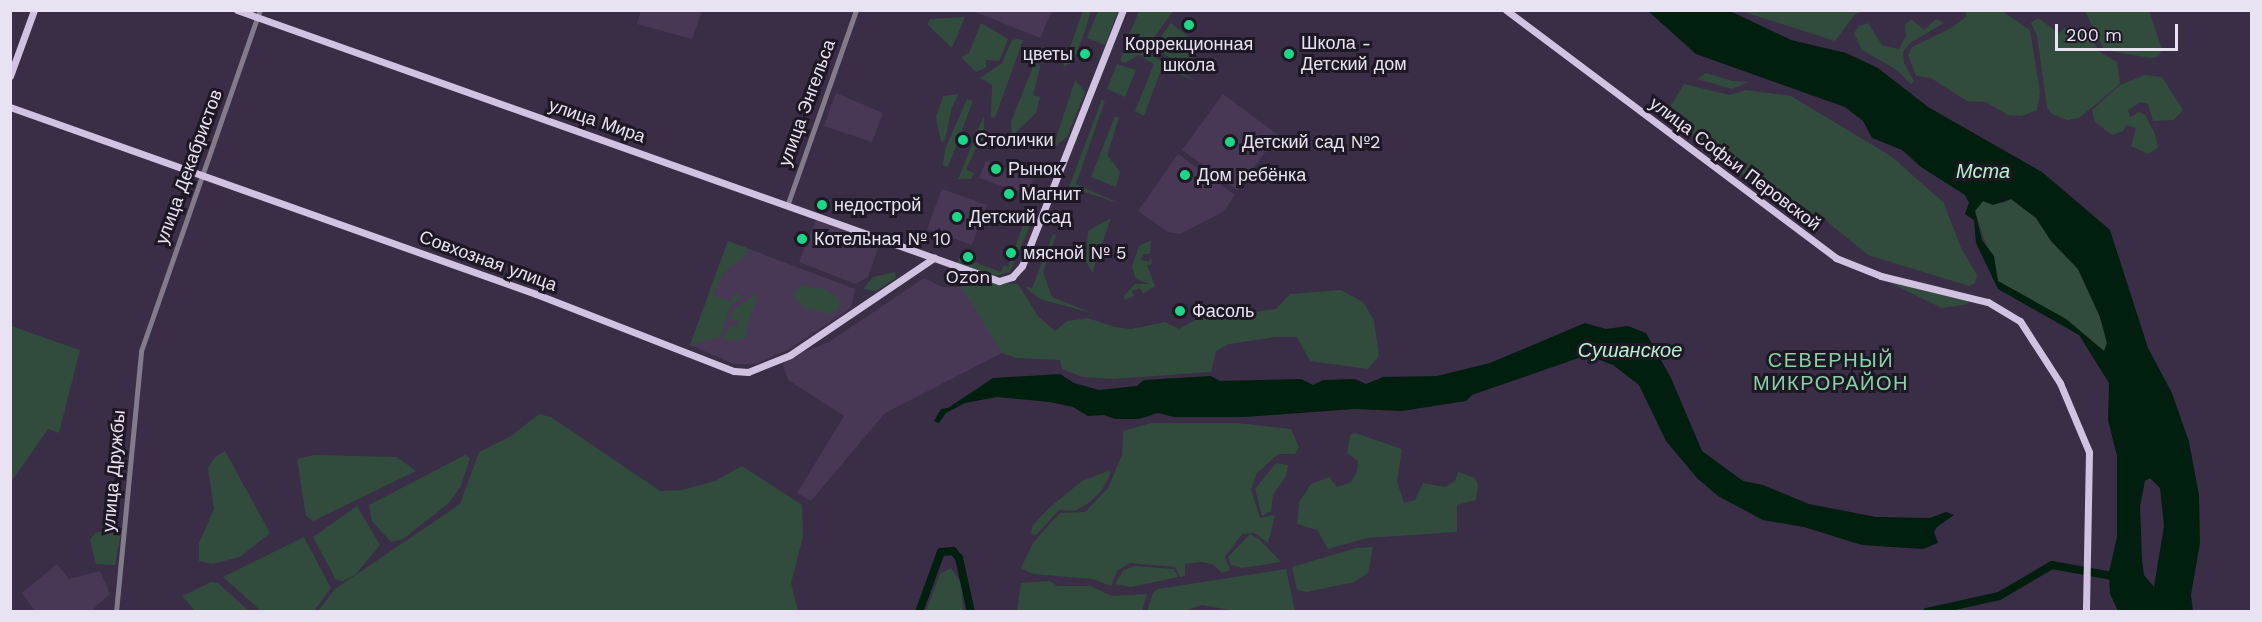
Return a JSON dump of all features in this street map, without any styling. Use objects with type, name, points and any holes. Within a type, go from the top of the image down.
[{"type":"main road","points":[[10,76],[34,10]]},
{"type":"main road","name":"улица Мира","points":[[237,10],[258,14],[994,281],[1008,279],[1020,268],[1123,10]]},
{"type":"main road","name":"улица Софьи Перовской","points":[[1506,10],[1836,258],[1881,276],[1968,296],[1995,305],[2020,321],[2073,407],[2088,452],[2086,612]]},
{"type":"main road","name":"Совхозная улица","points":[[10,107],[536,294],[735,371],[748,372],[790,355],[934,258]]},
{"type":"street","name":"улица Энгельса","points":[[787,206],[856,10]]},
{"type":"street","name":"улица Декабристов","points":[[149,334],[160,291],[258,14]]},
{"type":"street","name":"улица Дружбы","points":[[116,612],[138,367],[149,334]]},
{"type":"shaded area","points":[[641,10],[702,11],[692,39],[637,24]]},
{"type":"shaded area","points":[[973,10],[1052,11],[1040,38]]},
{"type":"shaded area","points":[[1083,11],[1091,11],[1084,34],[1073,62],[1063,67]]},
{"type":"shaded area","points":[[1098,11],[1118,11],[1105,45],[1087,38]]},
{"type":"shaded area","points":[[1139,11],[1173,11],[1147,48],[1128,37]]},
{"type":"shaded area","points":[[1741,11],[1864,11],[1855,14],[1835,41]]},
{"type":"shaded area","points":[[1966,11],[2002,11],[2030,30],[2040,93],[2037,110],[2022,116],[2008,115],[1986,102],[1967,101],[1931,78],[1916,76],[1908,55],[1912,47],[1951,28],[1966,17]]},
{"type":"shaded area","points":[[2085,11],[2149,11],[2162,49],[2159,56],[2151,58],[2104,50]]},
{"type":"shaded area","points":[[965,17],[952,48],[927,24],[930,19]]},
{"type":"shaded area","points":[[2038,18],[2059,33],[2065,28],[2086,31],[2100,52],[2117,62],[2120,84],[2079,118],[2067,120],[2052,114],[2047,107],[2037,36],[2031,23]]},
{"type":"shaded area","points":[[1911,19],[1924,30],[1936,19],[1944,23],[1910,43],[1903,52],[1904,63],[1914,81],[1911,84],[1897,70],[1862,50],[1854,33],[1859,26],[1868,23],[1882,45],[1899,49],[1906,36],[1905,25]]},
{"type":"shaded area","points":[[981,23],[1008,39],[999,61],[986,60],[986,67],[976,72],[961,57],[969,53]]},
{"type":"shaded area","points":[[1171,23],[1202,47],[1185,69],[1154,46]]},
{"type":"shaded area","points":[[1127,39],[1198,82],[1162,67],[1144,116],[1135,111],[1154,64],[1139,55],[1125,63],[1120,61]]},
{"type":"shaded area","points":[[1012,40],[1023,40],[995,118],[991,117],[992,85],[980,78],[1002,63]]},
{"type":"shaded area","points":[[1036,59],[1040,67],[1033,95],[1040,97],[1036,113],[1012,136],[1011,122]]},
{"type":"shaded area","points":[[1117,64],[1136,70],[1125,97],[1107,89]]},
{"type":"shaded area","points":[[1706,73],[1732,81],[1748,82],[1732,89],[1697,79]]},
{"type":"shaded area","points":[[2145,75],[2162,77],[2183,110],[2174,120],[2153,121],[2148,104],[2141,102],[2128,110],[2130,117],[2139,112],[2145,115],[2155,134],[2158,148],[2148,154],[2131,146],[2136,128],[2126,125],[2123,131],[2112,135],[2095,122],[2092,110],[2120,85]]},
{"type":"shaded area","points":[[1075,80],[1085,92],[1067,137],[1053,148]]},
{"type":"shaded area","points":[[1684,84],[1730,95],[1746,90],[1791,96],[1891,156],[1944,203],[1961,248],[1977,275],[1975,283],[1969,286],[1868,255],[1824,219],[1814,229],[1665,115]]},
{"type":"shaded area","points":[[836,93],[883,113],[872,142],[824,126]]},
{"type":"shaded area","points":[[959,94],[952,107],[945,140],[941,142],[936,117],[943,96]]},
{"type":"shaded area","name":"Детский сад №2","points":[[1223,94],[1278,135],[1237,190],[1182,150]]},
{"type":"shaded area","points":[[967,99],[973,101],[948,167],[943,165],[945,149]]},
{"type":"shaded area","points":[[1102,99],[1105,101],[1076,184],[1121,204],[1069,187]]},
{"type":"shaded area","points":[[984,115],[984,147],[977,145],[966,170],[974,173],[971,179],[958,179]]},
{"type":"shaded area","points":[[1115,116],[1119,118],[1107,155],[1120,172],[1116,187],[1091,177]]},
{"type":"shaded area","name":"Дом ребёнка","points":[[1178,154],[1235,195],[1223,212],[1180,234],[1168,232],[1138,211]]},
{"type":"shaded area","name":"Рынок","points":[[986,161],[1033,178],[1028,195],[979,178]]},
{"type":"shaded area","name":"Детский сад","points":[[942,189],[987,205],[972,245],[927,229]]},
{"type":"shaded area","points":[[2011,199],[2036,218],[2051,241],[2078,269],[2100,317],[2107,343],[2104,351],[2066,319],[1998,281],[1975,211],[1983,201],[2004,203]]},
{"type":"shaded area","points":[[1028,211],[1036,212],[1010,272],[995,276],[957,263],[960,257],[1001,272],[1004,265],[1008,267]]},
{"type":"shaded area","points":[[1111,218],[1093,273],[1086,261],[1088,231]]},
{"type":"shaded area","points":[[816,219],[880,242],[868,277],[855,284],[799,262]]},
{"type":"shaded area","points":[[1053,234],[1056,235],[1043,272],[1052,297],[1095,314],[1040,299],[1027,289],[1026,286],[1032,288]]},
{"type":"shaded area","points":[[1151,240],[1150,254],[1143,254],[1141,260],[1149,262],[1151,257],[1152,264],[1147,265],[1155,286],[1143,294],[1140,288],[1132,291],[1134,296],[1125,300],[1124,296],[1135,284],[1150,284],[1136,279],[1132,267],[1139,246]]},
{"type":"shaded area","points":[[728,241],[855,289],[851,308],[789,349],[756,364],[734,364],[690,345]]},
{"type":"shaded area","points":[[728,241],[747,248],[746,255],[725,271],[713,295],[731,302],[735,291],[742,297],[731,305],[720,337],[690,345]]},
{"type":"shaded area","points":[[895,272],[896,278],[876,291],[863,289],[873,277]]},
{"type":"shaded area","points":[[962,274],[985,282],[1018,284],[1038,316],[1055,331],[1067,321],[1088,318],[1115,327],[1131,329],[1165,322],[1179,329],[1195,320],[1276,309],[1290,294],[1341,290],[1363,302],[1374,320],[1379,356],[1368,369],[1310,361],[1297,337],[1275,337],[1229,344],[1216,351],[1211,372],[1113,379],[1082,377],[1062,369],[1060,360],[1016,358],[1002,353],[958,281],[957,277]]},
{"type":"shaded area","points":[[924,278],[942,287],[966,287],[1002,353],[885,413],[811,501],[797,493],[844,416],[788,380],[783,365],[787,358],[829,342]]},
{"type":"shaded area","points":[[1880,278],[1967,300],[1969,304],[1942,308]]},
{"type":"shaded area","points":[[801,285],[824,289],[837,297],[840,304],[837,311],[828,314],[803,307],[793,295]]},
{"type":"shaded area","points":[[759,293],[746,329],[747,337],[736,341],[722,339],[729,326],[737,326],[738,321],[730,319],[734,309]]},
{"type":"shaded area","points":[[11,326],[80,350],[59,433],[48,429],[11,482]]},
{"type":"shaded area","points":[[539,414],[551,417],[660,491],[682,490],[715,481],[742,466],[802,505],[803,537],[791,583],[798,611],[318,611],[335,589],[460,504],[479,452],[511,436]]},
{"type":"shaded area","points":[[1151,423],[1237,423],[1291,429],[1299,447],[1295,454],[1278,454],[1257,473],[1251,489],[1260,518],[1275,515],[1268,543],[1254,533],[1242,534],[1225,557],[1230,570],[1222,573],[1214,565],[1202,562],[1185,564],[1185,576],[1180,577],[1175,567],[1130,563],[1117,571],[1111,586],[1093,579],[1033,574],[1021,568],[1033,543],[1054,519],[1061,513],[1085,512],[1108,488],[1122,455],[1123,431]]},
{"type":"shaded area","points":[[1355,433],[1402,449],[1397,481],[1404,503],[1415,500],[1423,483],[1445,487],[1455,481],[1458,472],[1475,478],[1478,485],[1476,500],[1457,505],[1457,532],[1367,538],[1328,549],[1317,530],[1297,524],[1299,502],[1311,484],[1329,477],[1337,487],[1351,482],[1357,472],[1358,461],[1347,453],[1350,435]]},
{"type":"shaded area","points":[[225,451],[270,533],[240,557],[212,564],[199,561],[199,543],[214,509],[208,468],[215,457]]},
{"type":"shaded area","points":[[314,455],[397,457],[416,471],[313,521],[306,516],[297,459]]},
{"type":"shaded area","points":[[465,455],[470,458],[461,486],[449,503],[403,539],[391,542],[372,521],[369,505]]},
{"type":"shaded area","points":[[1276,463],[1288,465],[1286,476],[1273,495],[1271,511],[1262,516],[1255,489]]},
{"type":"shaded area","points":[[1108,471],[1111,473],[1102,490],[1090,502],[1075,511],[1059,510],[1036,535],[1031,534],[1033,525],[1049,508],[1082,481]]},
{"type":"shaded area","points":[[357,506],[380,545],[355,575],[343,581],[336,580],[313,537]]},
{"type":"shaded area","points":[[96,532],[121,533],[115,565],[96,564],[90,540]]},
{"type":"shaded area","points":[[1250,534],[1260,540],[1281,562],[1242,568],[1231,565],[1228,557]]},
{"type":"shaded area","points":[[304,537],[331,588],[314,611],[261,611],[223,577]]},
{"type":"shaded area","points":[[1373,547],[1368,573],[1354,582],[1307,592],[1297,590],[1292,567],[1356,548]]},
{"type":"shaded area","points":[[57,564],[69,579],[100,571],[110,594],[93,609],[94,611],[35,611],[22,593]]},
{"type":"shaded area","points":[[1134,566],[1174,569],[1178,577],[1131,587],[1115,584],[1123,571]]},
{"type":"shaded area","points":[[951,568],[961,583],[963,611],[926,611],[940,574]]},
{"type":"shaded area","points":[[1286,569],[1295,611],[1236,611],[1202,605],[1184,611],[1147,611],[1153,593],[1158,589]]},
{"type":"shaded area","points":[[1050,581],[1057,586],[1090,586],[1112,596],[1147,594],[1142,611],[1017,611],[1021,583]]},
{"type":"shaded area","points":[[211,582],[218,583],[249,611],[195,611],[182,596]]},
{"type":"water","name":"Мста","points":[[1648,11],[1730,11],[1791,40],[1846,53],[1878,68],[1928,107],[2042,172],[2110,230],[2148,348],[2172,393],[2189,442],[2199,495],[2200,543],[2191,595],[2193,611],[2118,611],[2110,594],[2109,572],[2117,537],[2117,456],[2108,420],[2109,383],[2079,335],[1998,289],[1976,243],[1974,220],[1965,214],[1969,203],[1965,195],[1921,167],[1902,150],[1872,138],[1863,121],[1845,107],[1696,54]],"holes":[[[2011,199],[2036,218],[2051,241],[2078,269],[2100,317],[2107,343],[2104,351],[2066,319],[1998,281],[1994,256],[1982,240],[1975,211],[1983,201],[1993,205]],[[2150,478],[2160,488],[2164,526],[2154,587],[2144,575],[2140,506],[2145,481]]]},
{"type":"water","name":"Сушанское","points":[[1585,323],[1606,329],[1628,326],[1646,333],[1671,378],[1702,451],[1743,481],[1763,485],[1809,504],[1876,517],[1930,518],[1946,512],[1954,515],[1937,527],[1934,532],[1938,543],[1923,549],[1862,545],[1804,527],[1763,520],[1718,496],[1697,478],[1666,441],[1639,385],[1613,365],[1587,355],[1472,395],[1466,401],[1402,411],[1354,409],[1245,417],[1174,417],[1158,413],[1139,419],[1115,419],[1104,415],[1088,416],[1073,407],[1050,402],[997,397],[965,403],[946,413],[939,423],[934,421],[941,409],[948,408],[993,378],[1060,374],[1074,383],[1099,390],[1137,386],[1144,380],[1211,376],[1220,381],[1301,379],[1313,385],[1323,380],[1355,379],[1366,384],[1383,377],[1437,376],[1490,363]]},
{"type":"waterway","points":[[919,612],[941,552],[953,551],[959,558],[971,612]]},
{"type":"waterway","points":[[1927,612],[1999,596],[2052,565],[2118,577]]},
{"type":"place","name":"Коррекционная школа","points":[[1189,25]]},
{"type":"place","name":"цветы","points":[[1085,54]]},
{"type":"place","name":"Школа - Детский дом","points":[[1289,54]]},
{"type":"place","name":"Столички","points":[[963,140]]},
{"type":"place","name":"Детский сад №2","points":[[1230,142]]},
{"type":"place","name":"Рынок","points":[[996,169]]},
{"type":"place","name":"Дом ребёнка","points":[[1185,175]]},
{"type":"place","name":"Магнит","points":[[1009,194]]},
{"type":"place","name":"недострой","points":[[822,205]]},
{"type":"place","name":"Детский сад","points":[[957,217]]},
{"type":"place","name":"Котельная № 10","points":[[802,239]]},
{"type":"place","name":"мясной № 5","points":[[1011,253]]},
{"type":"place","name":"Ozon","points":[[968,257]]},
{"type":"place","name":"Фасоль","points":[[1180,311]]},
{"type":"district","name":"СЕВЕРНЫЙ МИКРОРАЙОН","points":[[1831,372]]}]
